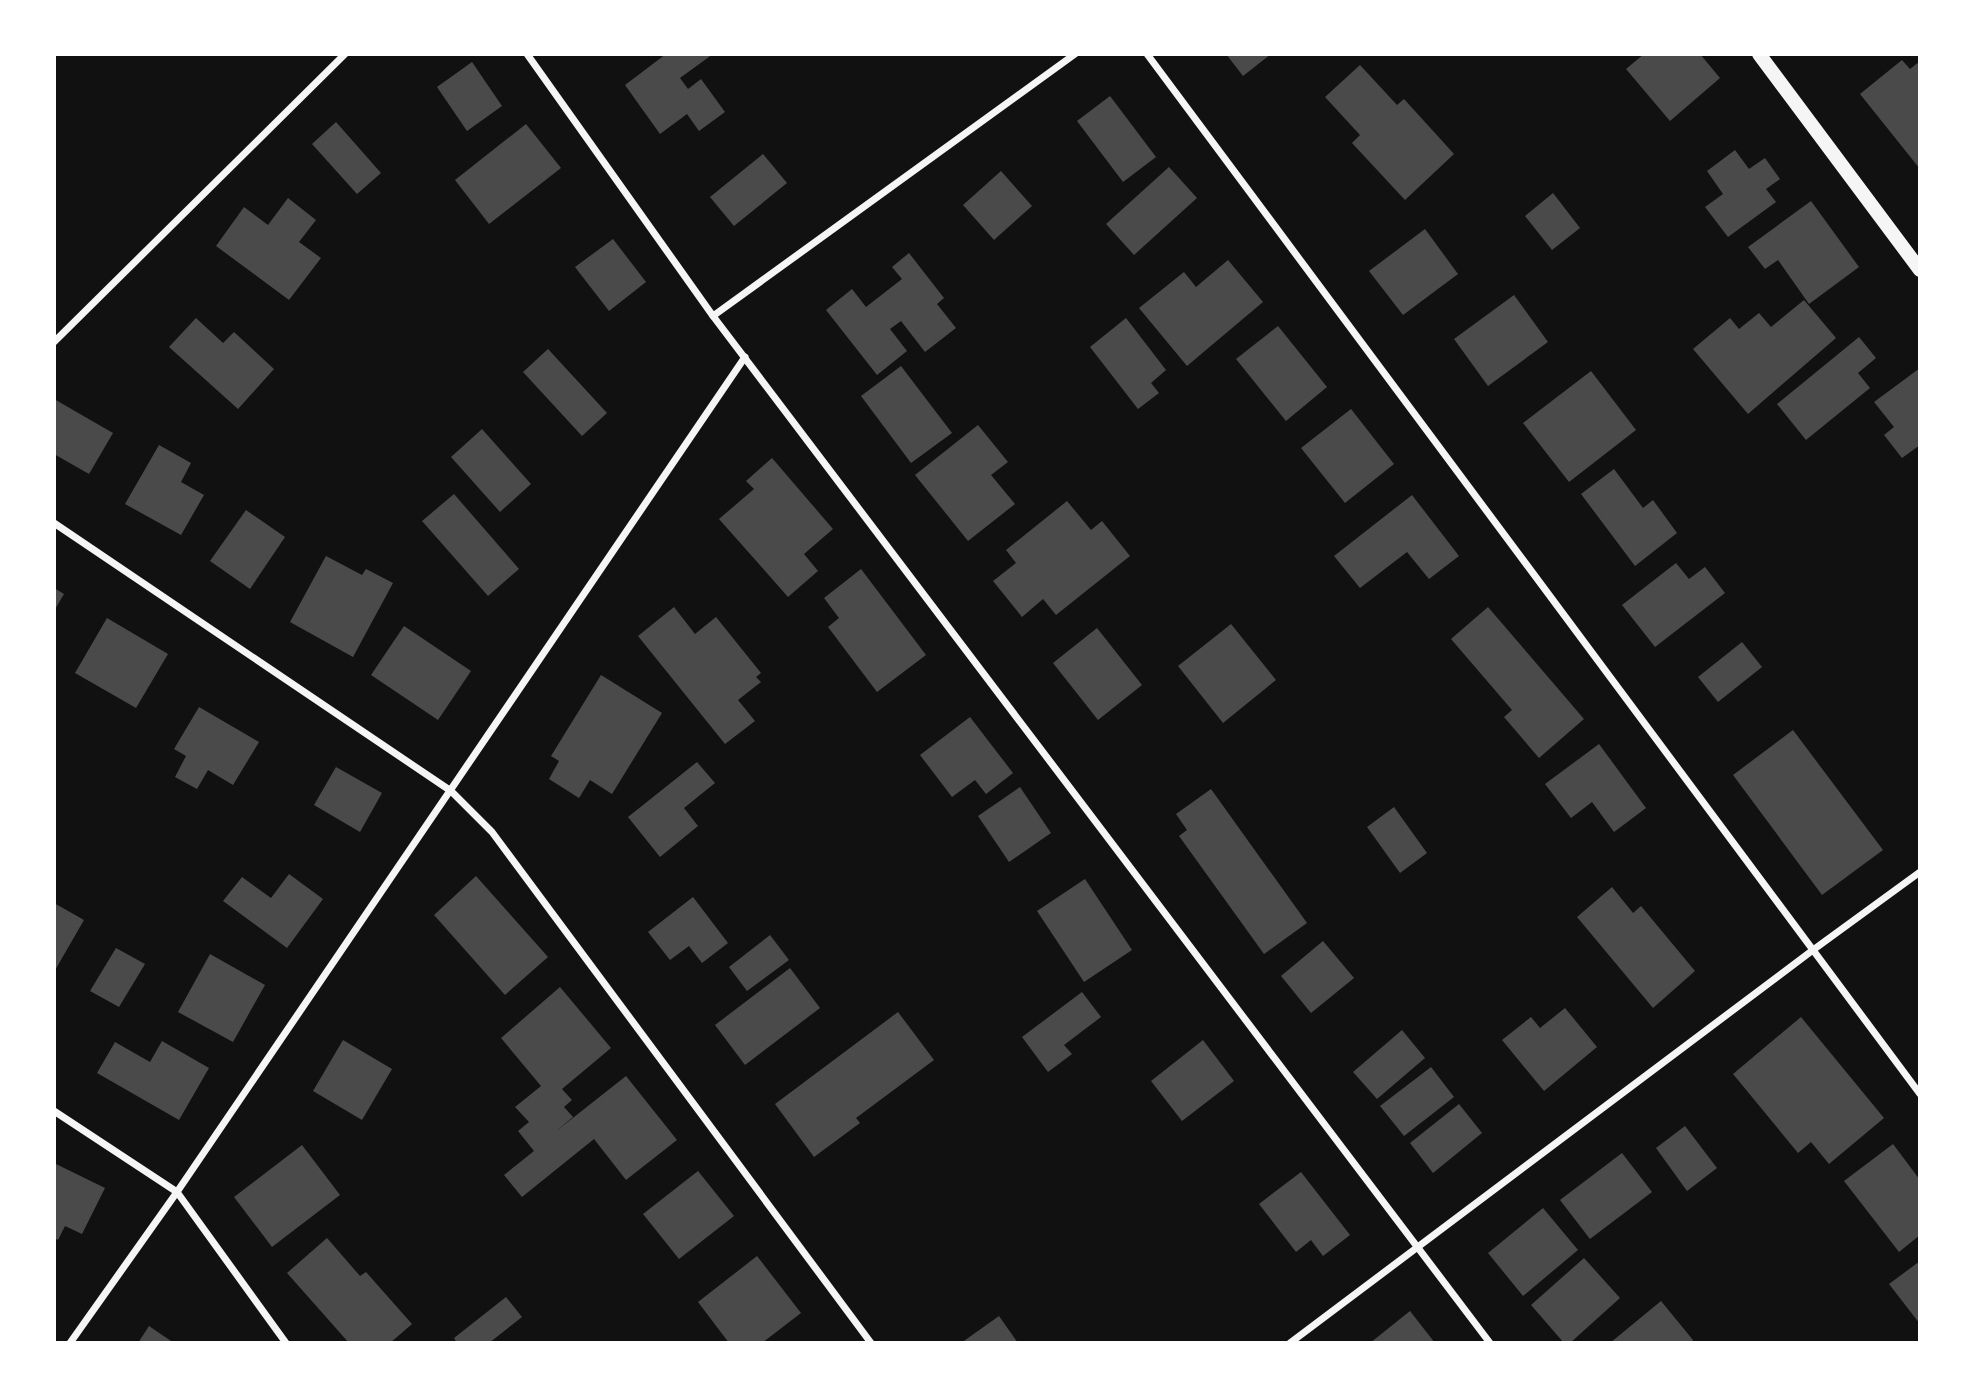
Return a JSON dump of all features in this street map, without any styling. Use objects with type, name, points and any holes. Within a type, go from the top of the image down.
[{"type":"main road","points":[[1759,54],[1920,270]]},
{"type":"street","points":[[54,342],[345,54]]},
{"type":"street","points":[[527,54],[713,316],[1490,1343]]},
{"type":"street","points":[[713,316],[1075,54]]},
{"type":"street","points":[[1147,54],[1920,1094]]},
{"type":"street","points":[[70,1343],[177,1192],[746,357]]},
{"type":"street","points":[[54,523],[451,792],[492,832],[871,1343]]},
{"type":"street","points":[[1290,1343],[1920,872]]},
{"type":"street","points":[[54,1111],[177,1192],[286,1343]]},
{"type":"building","points":[[666,54],[713,54],[680,78],[688,89],[701,79],[725,112],[699,131],[687,114],[660,134],[625,85]]},
{"type":"building","points":[[1226,54],[1271,54],[1243,76]]},
{"type":"building","points":[[1644,54],[1700,54],[1720,78],[1670,121],[1626,69]]},
{"type":"building","points":[[1902,60],[1910,69],[1920,61],[1920,169],[1860,94]]},
{"type":"building","points":[[472,62],[502,106],[467,131],[437,87]]},
{"type":"building","points":[[1360,65],[1397,105],[1404,99],[1454,154],[1405,200],[1352,143],[1360,135],[1325,97]]},
{"type":"building","points":[[1110,96],[1156,157],[1123,182],[1077,121]]},
{"type":"building","points":[[336,122],[381,173],[357,194],[312,144]]},
{"type":"building","points":[[526,124],[561,168],[489,224],[455,180]]},
{"type":"building","points":[[1735,150],[1749,169],[1765,158],[1780,179],[1766,189],[1776,202],[1728,237],[1705,207],[1723,194],[1707,171]]},
{"type":"building","points":[[763,154],[787,183],[734,226],[710,197]]},
{"type":"building","points":[[1169,167],[1197,198],[1134,255],[1106,224]]},
{"type":"building","points":[[1001,171],[1032,206],[994,240],[963,205]]},
{"type":"building","points":[[1553,193],[1580,228],[1552,250],[1525,216]]},
{"type":"building","points":[[288,198],[316,220],[299,242],[321,258],[289,300],[216,246],[244,207],[268,225]]},
{"type":"building","points":[[1811,201],[1859,267],[1809,304],[1778,260],[1765,269],[1748,247]]},
{"type":"building","points":[[1425,229],[1458,274],[1403,315],[1369,271]]},
{"type":"building","points":[[613,239],[646,282],[609,311],[575,267]]},
{"type":"building","points":[[909,253],[944,298],[937,304],[956,328],[925,352],[901,321],[890,329],[907,351],[877,375],[826,310],[852,289],[866,307],[902,279],[892,267]]},
{"type":"building","points":[[1228,260],[1263,302],[1187,366],[1139,308],[1184,272],[1196,287]]},
{"type":"building","points":[[1514,295],[1548,342],[1488,386],[1454,339]]},
{"type":"building","points":[[1804,300],[1836,338],[1748,414],[1693,349],[1730,318],[1739,329],[1759,313],[1771,327]]},
{"type":"building","points":[[196,318],[223,343],[234,332],[274,369],[238,409],[169,347]]},
{"type":"building","points":[[1126,318],[1166,370],[1151,383],[1159,393],[1138,409],[1090,347]]},
{"type":"building","points":[[1278,326],[1327,387],[1286,421],[1236,359]]},
{"type":"building","points":[[1859,337],[1876,358],[1858,373],[1870,388],[1806,440],[1777,404]]},
{"type":"building","points":[[548,349],[607,413],[582,436],[523,372]]},
{"type":"building","points":[[901,366],[952,433],[911,463],[861,396]]},
{"type":"building","points":[[1920,368],[1920,445],[1902,458],[1884,435],[1894,427],[1874,402]]},
{"type":"building","points":[[1591,371],[1636,430],[1569,482],[1523,423]]},
{"type":"building","points":[[54,399],[113,433],[89,474],[54,454]]},
{"type":"building","points":[[1351,409],[1394,464],[1345,503],[1301,448]]},
{"type":"building","points":[[978,425],[1008,462],[991,475],[1015,504],[968,541],[915,475]]},
{"type":"building","points":[[482,429],[531,484],[500,512],[451,457]]},
{"type":"building","points":[[159,445],[191,463],[181,482],[204,495],[181,535],[125,504]]},
{"type":"building","points":[[772,458],[833,529],[804,554],[818,571],[788,597],[719,519],[754,489],[746,481]]},
{"type":"building","points":[[1614,469],[1643,508],[1653,500],[1677,533],[1635,566],[1581,494]]},
{"type":"building","points":[[454,494],[519,569],[488,596],[422,521]]},
{"type":"building","points":[[1412,495],[1459,556],[1429,579],[1407,552],[1360,588],[1334,556]]},
{"type":"building","points":[[1067,501],[1091,530],[1102,521],[1130,556],[1056,615],[1043,599],[1022,617],[993,581],[1016,563],[1006,550]]},
{"type":"building","points":[[246,510],[285,537],[250,589],[210,561]]},
{"type":"building","points":[[326,556],[362,575],[366,569],[393,583],[353,657],[290,622]]},
{"type":"building","points":[[1676,563],[1689,579],[1705,567],[1725,593],[1655,647],[1622,605]]},
{"type":"building","points":[[861,569],[926,655],[877,692],[828,627],[839,618],[824,598]]},
{"type":"building","points":[[54,588],[64,594],[54,611]]},
{"type":"building","points":[[674,607],[695,634],[716,617],[761,673],[756,677],[761,682],[738,700],[755,721],[725,744],[638,636]]},
{"type":"building","points":[[1488,607],[1584,719],[1539,758],[1504,717],[1512,710],[1451,639]]},
{"type":"building","points":[[107,618],[168,654],[136,708],[75,673]]},
{"type":"building","points":[[1231,624],[1276,680],[1223,723],[1178,666]]},
{"type":"building","points":[[404,626],[471,671],[438,720],[371,675]]},
{"type":"building","points":[[1097,628],[1142,685],[1098,720],[1053,663]]},
{"type":"building","points":[[1742,642],[1762,667],[1718,702],[1698,677]]},
{"type":"building","points":[[601,675],[662,713],[612,794],[590,780],[579,798],[549,779],[559,761],[551,756]]},
{"type":"building","points":[[199,707],[259,742],[233,785],[208,770],[197,789],[175,777],[186,756],[174,749]]},
{"type":"building","points":[[970,717],[1013,773],[986,794],[975,780],[952,797],[920,755]]},
{"type":"building","points":[[1793,730],[1883,850],[1822,895],[1733,775]]},
{"type":"building","points":[[1599,744],[1646,808],[1614,832],[1592,802],[1571,818],[1545,784]]},
{"type":"building","points":[[697,762],[715,783],[684,808],[698,826],[660,857],[628,817]]},
{"type":"building","points":[[336,767],[382,793],[360,832],[314,805]]},
{"type":"building","points":[[1020,787],[1051,833],[1009,862],[978,816]]},
{"type":"building","points":[[1211,789],[1307,923],[1264,954],[1179,836],[1187,830],[1176,814]]},
{"type":"building","points":[[1394,807],[1427,853],[1400,873],[1367,827]]},
{"type":"building","points":[[289,874],[323,899],[287,948],[223,901],[242,877],[271,898]]},
{"type":"building","points":[[476,876],[548,957],[505,995],[434,915]]},
{"type":"building","points":[[1085,879],[1132,950],[1084,982],[1037,911]]},
{"type":"building","points":[[1612,887],[1633,913],[1641,906],[1695,971],[1653,1008],[1577,917]]},
{"type":"building","points":[[693,897],[728,943],[702,963],[689,946],[670,960],[648,932]]},
{"type":"building","points":[[54,903],[84,920],[54,972]]},
{"type":"building","points":[[770,935],[789,960],[747,991],[729,967]]},
{"type":"building","points":[[1323,941],[1354,978],[1311,1013],[1281,976]]},
{"type":"building","points":[[116,948],[145,964],[119,1007],[90,991]]},
{"type":"building","points":[[210,954],[265,985],[233,1042],[178,1012]]},
{"type":"building","points":[[790,968],[820,1008],[745,1065],[715,1025]]},
{"type":"building","points":[[560,987],[611,1048],[562,1089],[572,1100],[564,1107],[573,1117],[555,1132],[626,1076],[677,1140],[626,1180],[594,1139],[522,1197],[504,1175],[534,1151],[518,1131],[529,1122],[515,1107],[541,1086],[501,1038]]},
{"type":"building","points":[[1082,992],[1101,1017],[1064,1045],[1072,1054],[1048,1072],[1022,1037]]},
{"type":"building","points":[[1565,1008],[1597,1047],[1544,1091],[1502,1040],[1531,1017],[1540,1028]]},
{"type":"building","points":[[898,1012],[934,1060],[856,1118],[860,1123],[814,1157],[775,1104]]},
{"type":"building","points":[[1801,1017],[1884,1118],[1829,1164],[1811,1142],[1798,1153],[1733,1074]]},
{"type":"building","points":[[1402,1030],[1425,1058],[1377,1099],[1353,1072]]},
{"type":"building","points":[[343,1040],[392,1069],[362,1120],[313,1091]]},
{"type":"building","points":[[1203,1040],[1234,1081],[1182,1121],[1151,1081]]},
{"type":"building","points":[[162,1041],[209,1068],[179,1120],[97,1073],[115,1042],[150,1062]]},
{"type":"building","points":[[1431,1067],[1454,1097],[1404,1136],[1380,1106]]},
{"type":"building","points":[[1459,1104],[1482,1133],[1433,1173],[1410,1143]]},
{"type":"building","points":[[1685,1126],[1717,1168],[1687,1191],[1656,1148]]},
{"type":"building","points":[[1893,1144],[1920,1180],[1920,1235],[1899,1252],[1844,1181]]},
{"type":"building","points":[[302,1145],[340,1195],[272,1247],[234,1197]]},
{"type":"building","points":[[1622,1153],[1652,1192],[1590,1239],[1560,1200]]},
{"type":"building","points":[[54,1163],[105,1188],[82,1234],[65,1226],[58,1240],[54,1238]]},
{"type":"building","points":[[698,1171],[734,1216],[679,1259],[643,1214]]},
{"type":"building","points":[[1301,1172],[1350,1235],[1323,1256],[1311,1240],[1296,1252],[1259,1204]]},
{"type":"building","points":[[1543,1208],[1578,1250],[1523,1296],[1488,1253]]},
{"type":"building","points":[[327,1238],[360,1276],[366,1272],[412,1324],[390,1343],[349,1343],[287,1273]]},
{"type":"building","points":[[757,1256],[801,1313],[762,1343],[729,1343],[698,1302]]},
{"type":"building","points":[[1584,1258],[1620,1298],[1570,1343],[1564,1343],[1531,1305]]},
{"type":"building","points":[[1920,1261],[1920,1324],[1889,1284]]},
{"type":"building","points":[[506,1297],[522,1317],[489,1343],[457,1343],[454,1338]]},
{"type":"building","points":[[1661,1301],[1693,1340],[1690,1343],[1610,1343]]},
{"type":"building","points":[[1410,1311],[1435,1343],[1370,1343]]},
{"type":"building","points":[[999,1316],[1018,1343],[961,1343]]},
{"type":"building","points":[[149,1326],[174,1343],[138,1343]]}]
